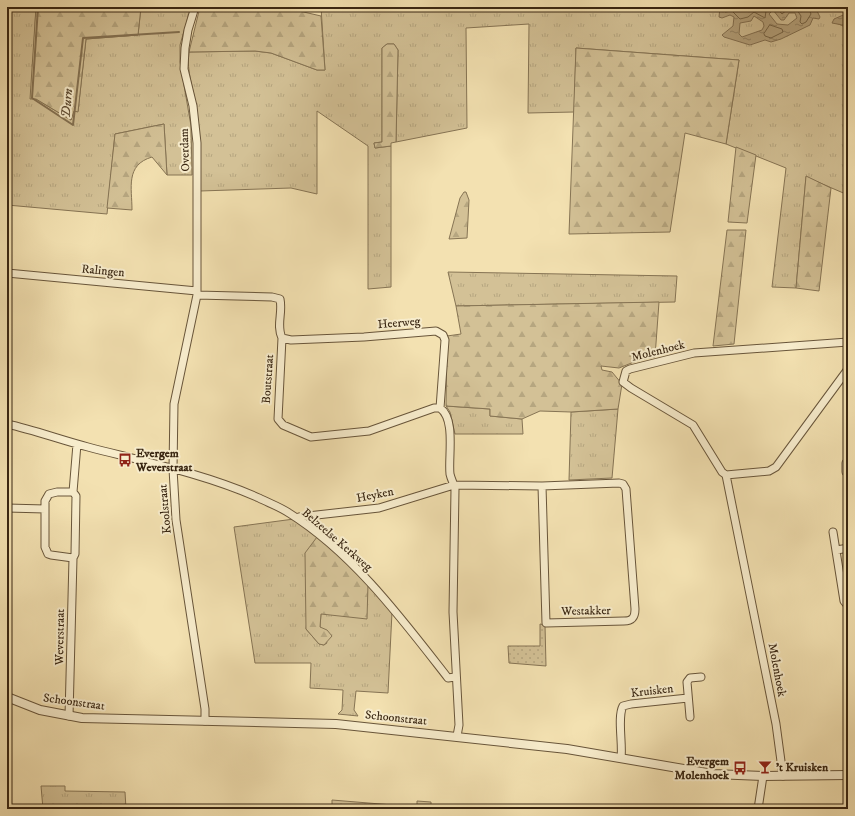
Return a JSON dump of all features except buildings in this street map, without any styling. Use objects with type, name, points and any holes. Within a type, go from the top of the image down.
[{"type":"street","name":"Overdam","points":[[195,7],[188,30],[184,69],[193,106],[197,143],[197,293]]},
{"type":"street","name":"Ralingen","points":[[7,273],[197,293]]},
{"type":"street","name":"Boutstraat","points":[[197,293],[277,298],[281,305],[279,331],[282,338],[277,414],[278,419],[283,425],[311,437],[363,432],[434,408],[440,408]]},
{"type":"street","name":"Koolstraat","points":[[197,293],[174,404],[173,469],[176,520],[205,709],[205,721]]},
{"type":"street","name":"Heerweg","points":[[282,338],[291,340],[364,337],[436,331],[443,335],[445,340],[440,408]]},
{"type":"street","name":"Molenhoek","points":[[783,776],[776,724],[726,475],[722,472],[693,425],[623,382],[626,371],[636,367],[694,353],[848,342]]},
{"type":"street","points":[[726,475],[769,472],[776,467],[848,369]]},
{"type":"street","points":[[440,408],[446,414],[448,420],[450,475],[454,485],[453,612],[455,678],[459,725],[457,736]]},
{"type":"street","name":"Belzeelse Kerkweg","points":[[7,424],[173,469],[240,490],[284,510],[298,518],[339,553],[374,586],[409,627],[448,678],[455,678]]},
{"type":"street","name":"Weverstraat","points":[[69,716],[73,558],[75,554],[76,496],[73,492],[77,444]]},
{"type":"street","points":[[845,472],[846,463]]},
{"type":"street","name":"Westakker","points":[[624,484],[626,489],[635,609],[634,617],[628,621],[548,623],[545,621],[542,486],[624,484]]},
{"type":"street","points":[[454,485],[542,486]]},
{"type":"street","name":"Heyken","points":[[298,518],[379,508],[454,485]]},
{"type":"street","points":[[73,492],[57,492],[49,494],[45,501],[46,551],[51,556],[73,558]]},
{"type":"street","points":[[7,508],[45,509]]},
{"type":"street","points":[[833,532],[844,601],[848,606]]},
{"type":"street","points":[[837,550],[848,548]]},
{"type":"street","name":"Kruisken","points":[[690,717],[688,680],[701,677]]},
{"type":"street","name":"Schoonstraat","points":[[7,697],[40,710],[69,716],[96,719],[336,724],[566,748],[700,772],[763,776],[848,775]]},
{"type":"street","name":"Kruisken","points":[[621,758],[623,747],[621,712],[624,706],[688,698]]},
{"type":"street","points":[[758,809],[763,776]]},
{"type":"green space","points":[[7,7],[36,7],[31,98],[36,99],[71,120],[74,111],[78,111],[86,39],[138,35],[141,7],[191,7],[180,45],[180,62],[191,126],[192,175],[167,175],[164,124],[115,134],[107,214],[7,205]]},
{"type":"green space","points":[[36,7],[141,7],[138,35],[86,39],[78,112],[74,111],[71,120],[36,99],[30,99]]},
{"type":"green space","points":[[200,7],[282,7],[321,16],[325,70],[317,70],[271,53],[255,51],[189,52]]},
{"type":"green space","points":[[321,7],[848,7],[848,21],[836,23],[848,28],[848,195],[806,177],[796,288],[772,287],[786,168],[726,144],[739,60],[576,48],[574,112],[528,113],[529,24],[466,28],[467,128],[396,142],[398,50],[394,44],[387,44],[382,48],[382,142],[374,143],[375,148],[391,146],[391,287],[368,289],[368,146],[317,111],[317,194],[291,188],[200,191],[200,139],[195,100],[189,73],[189,52],[255,51],[271,53],[317,70],[325,70]]},
{"type":"green space","points":[[387,44],[394,44],[398,50],[396,142],[391,143],[391,146],[375,148],[374,143],[382,142],[382,48]]},
{"type":"green space","points":[[576,48],[739,60],[726,144],[685,133],[670,232],[569,234]]},
{"type":"green space","points":[[164,124],[167,175],[152,157],[143,161],[137,166],[132,178],[132,210],[107,208],[115,134]]},
{"type":"green space","points":[[736,147],[756,155],[747,223],[728,222]]},
{"type":"green space","points":[[806,176],[831,188],[819,291],[796,288]]},
{"type":"green space","points":[[464,192],[466,192],[469,200],[467,238],[449,239],[460,198]]},
{"type":"green space","points":[[727,230],[746,230],[734,344],[713,346]]},
{"type":"green space","points":[[448,272],[677,276],[675,302],[456,306]]},
{"type":"green space","points":[[659,302],[655,357],[639,360],[619,368],[601,366],[602,370],[612,372],[622,384],[618,409],[571,412],[540,411],[522,419],[490,416],[490,409],[446,406],[447,336],[461,334],[456,306]]},
{"type":"green space","points":[[446,406],[490,409],[490,416],[522,419],[523,434],[455,434],[450,412]]},
{"type":"green space","points":[[618,409],[612,478],[569,480],[571,412]]},
{"type":"green space","points":[[294,519],[317,537],[306,629],[319,644],[324,645],[327,643],[320,627],[321,613],[368,584],[392,612],[388,693],[356,691],[354,710],[358,716],[338,714],[342,710],[343,690],[310,688],[311,663],[255,663],[234,527]]},
{"type":"green space","points":[[317,537],[368,584],[367,619],[321,614],[320,627],[327,630],[332,636],[324,645],[319,644],[306,629],[305,553]]},
{"type":"green space","points":[[540,624],[545,625],[546,666],[509,663],[508,646],[540,646]]},
{"type":"green space","points":[[41,786],[65,786],[65,791],[125,792],[126,809],[43,809]]},
{"type":"green space","points":[[332,800],[417,807],[417,801],[431,802],[431,805],[436,805],[437,807],[459,809],[332,809]]},
{"type":"water","points":[[720,7],[810,7],[817,11],[820,17],[819,19],[813,18],[810,25],[781,39],[771,42],[765,40],[750,45],[724,37],[722,35],[733,26],[734,17],[730,15],[722,18],[719,17]],"holes":[[[773,10],[781,20],[784,20],[789,13],[795,13],[797,18],[788,25],[777,24],[769,14]],[[754,16],[763,22],[764,26],[762,30],[742,37],[739,34],[740,23],[751,21]]]},
{"type":"water","points":[[848,13],[848,26],[832,23],[834,19]]},
{"type":"waterway","name":"Durn","points":[[38,7],[32,98],[73,125],[83,38],[179,32]]},
{"type":"place","name":"Evergem Weverstraat","points":[[125,460]]},
{"type":"place","name":"'t Kruisken","points":[[765,767]]},
{"type":"place","name":"Evergem Molenhoek","points":[[740,768]]}]
